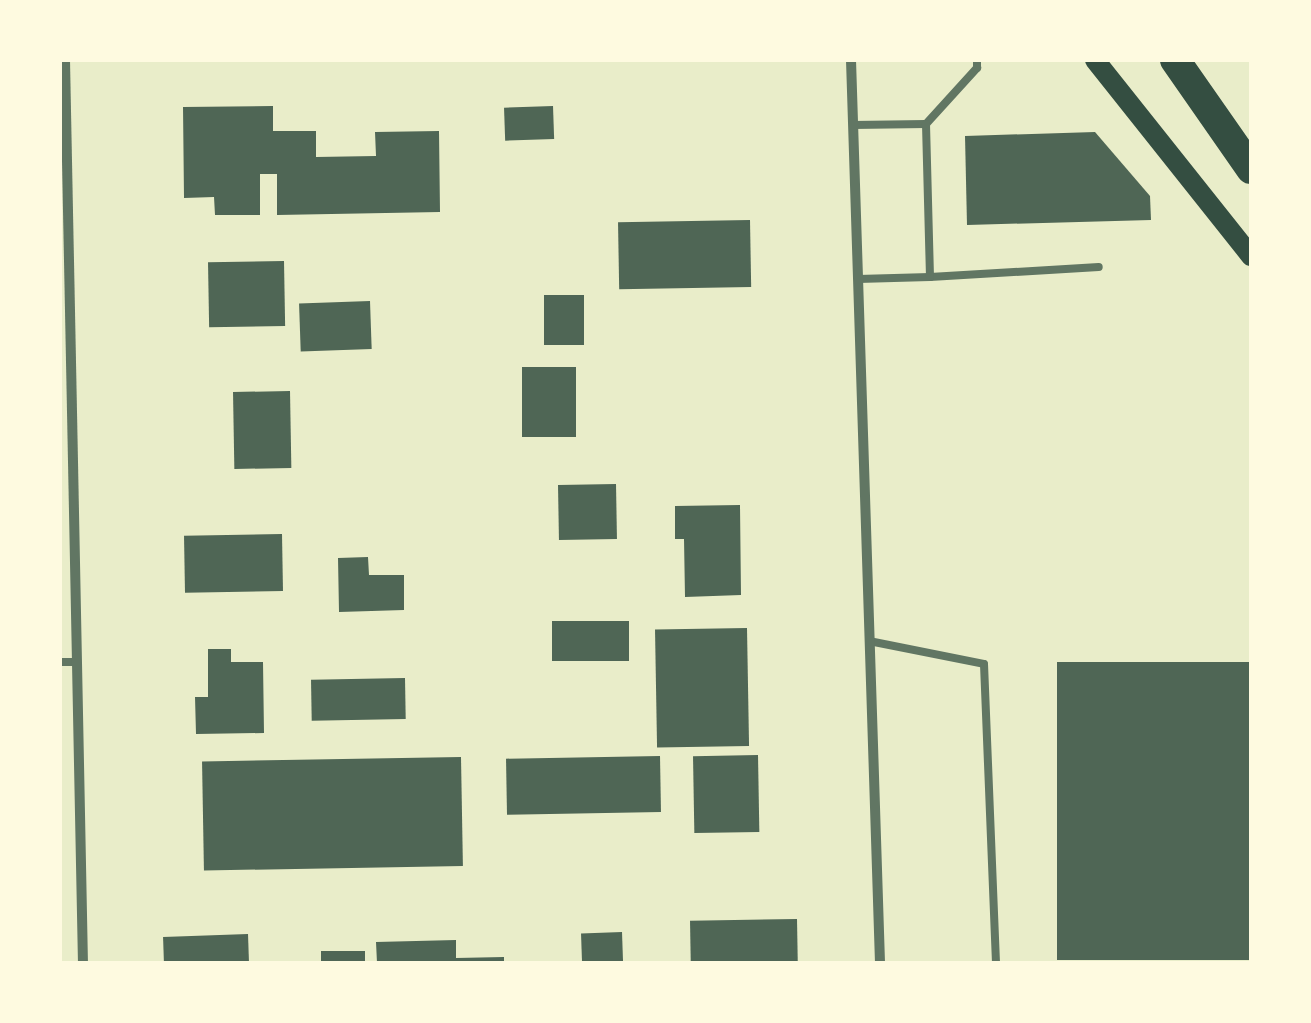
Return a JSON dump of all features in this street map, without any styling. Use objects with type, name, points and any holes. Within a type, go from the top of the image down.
[{"type":"highway","points":[[1174,60],[1251,170]]},
{"type":"main road","points":[[1094,60],[1251,256]]},
{"type":"street","points":[[66,60],[83,963]]},
{"type":"street","points":[[851,60],[880,963]]},
{"type":"lane","points":[[930,277],[926,124],[977,68],[977,60]]},
{"type":"lane","points":[[853,125],[926,124]]},
{"type":"lane","points":[[858,279],[1099,267]]},
{"type":"lane","points":[[869,642],[984,664],[996,963]]},
{"type":"lane","points":[[60,662],[77,662]]},
{"type":"building","points":[[273,106],[273,131],[316,131],[316,157],[376,156],[375,132],[439,131],[440,212],[277,215],[277,174],[260,174],[260,215],[215,215],[214,197],[184,198],[183,107]]},
{"type":"building","points":[[553,106],[554,139],[505,141],[504,108]]},
{"type":"building","points":[[1095,132],[1150,196],[1151,220],[967,225],[965,136]]},
{"type":"building","points":[[750,220],[751,287],[619,289],[618,222]]},
{"type":"building","points":[[284,261],[285,326],[209,327],[208,262]]},
{"type":"building","points":[[544,295],[584,295],[584,345],[544,345]]},
{"type":"building","points":[[370,301],[372,349],[301,351],[299,303]]},
{"type":"building","points":[[522,367],[576,367],[576,437],[522,437]]},
{"type":"building","points":[[290,391],[291,468],[234,469],[233,392]]},
{"type":"building","points":[[616,484],[617,539],[559,540],[558,485]]},
{"type":"building","points":[[740,505],[741,595],[685,597],[684,539],[675,539],[675,506]]},
{"type":"building","points":[[282,534],[283,591],[185,593],[184,536]]},
{"type":"building","points":[[368,557],[369,575],[404,575],[404,610],[339,612],[338,558]]},
{"type":"building","points":[[552,621],[629,621],[629,661],[552,661]]},
{"type":"building","points":[[747,628],[749,746],[657,748],[655,630]]},
{"type":"building","points":[[208,649],[231,649],[231,662],[263,662],[264,733],[196,734],[195,697],[208,697]]},
{"type":"building","points":[[1057,662],[1251,662],[1251,960],[1057,960]]},
{"type":"building","points":[[405,678],[406,719],[312,721],[311,680]]},
{"type":"building","points":[[758,755],[759,832],[694,833],[693,756]]},
{"type":"building","points":[[660,756],[661,812],[507,815],[506,759]]},
{"type":"building","points":[[461,757],[463,866],[204,871],[202,762]]},
{"type":"building","points":[[797,919],[798,963],[691,963],[690,921]]},
{"type":"building","points":[[622,932],[623,963],[582,963],[581,933]]},
{"type":"building","points":[[248,934],[249,963],[164,963],[163,937]]},
{"type":"building","points":[[456,940],[456,958],[504,957],[504,963],[377,963],[376,942]]},
{"type":"building","points":[[321,951],[365,951],[365,963],[321,963]]}]
